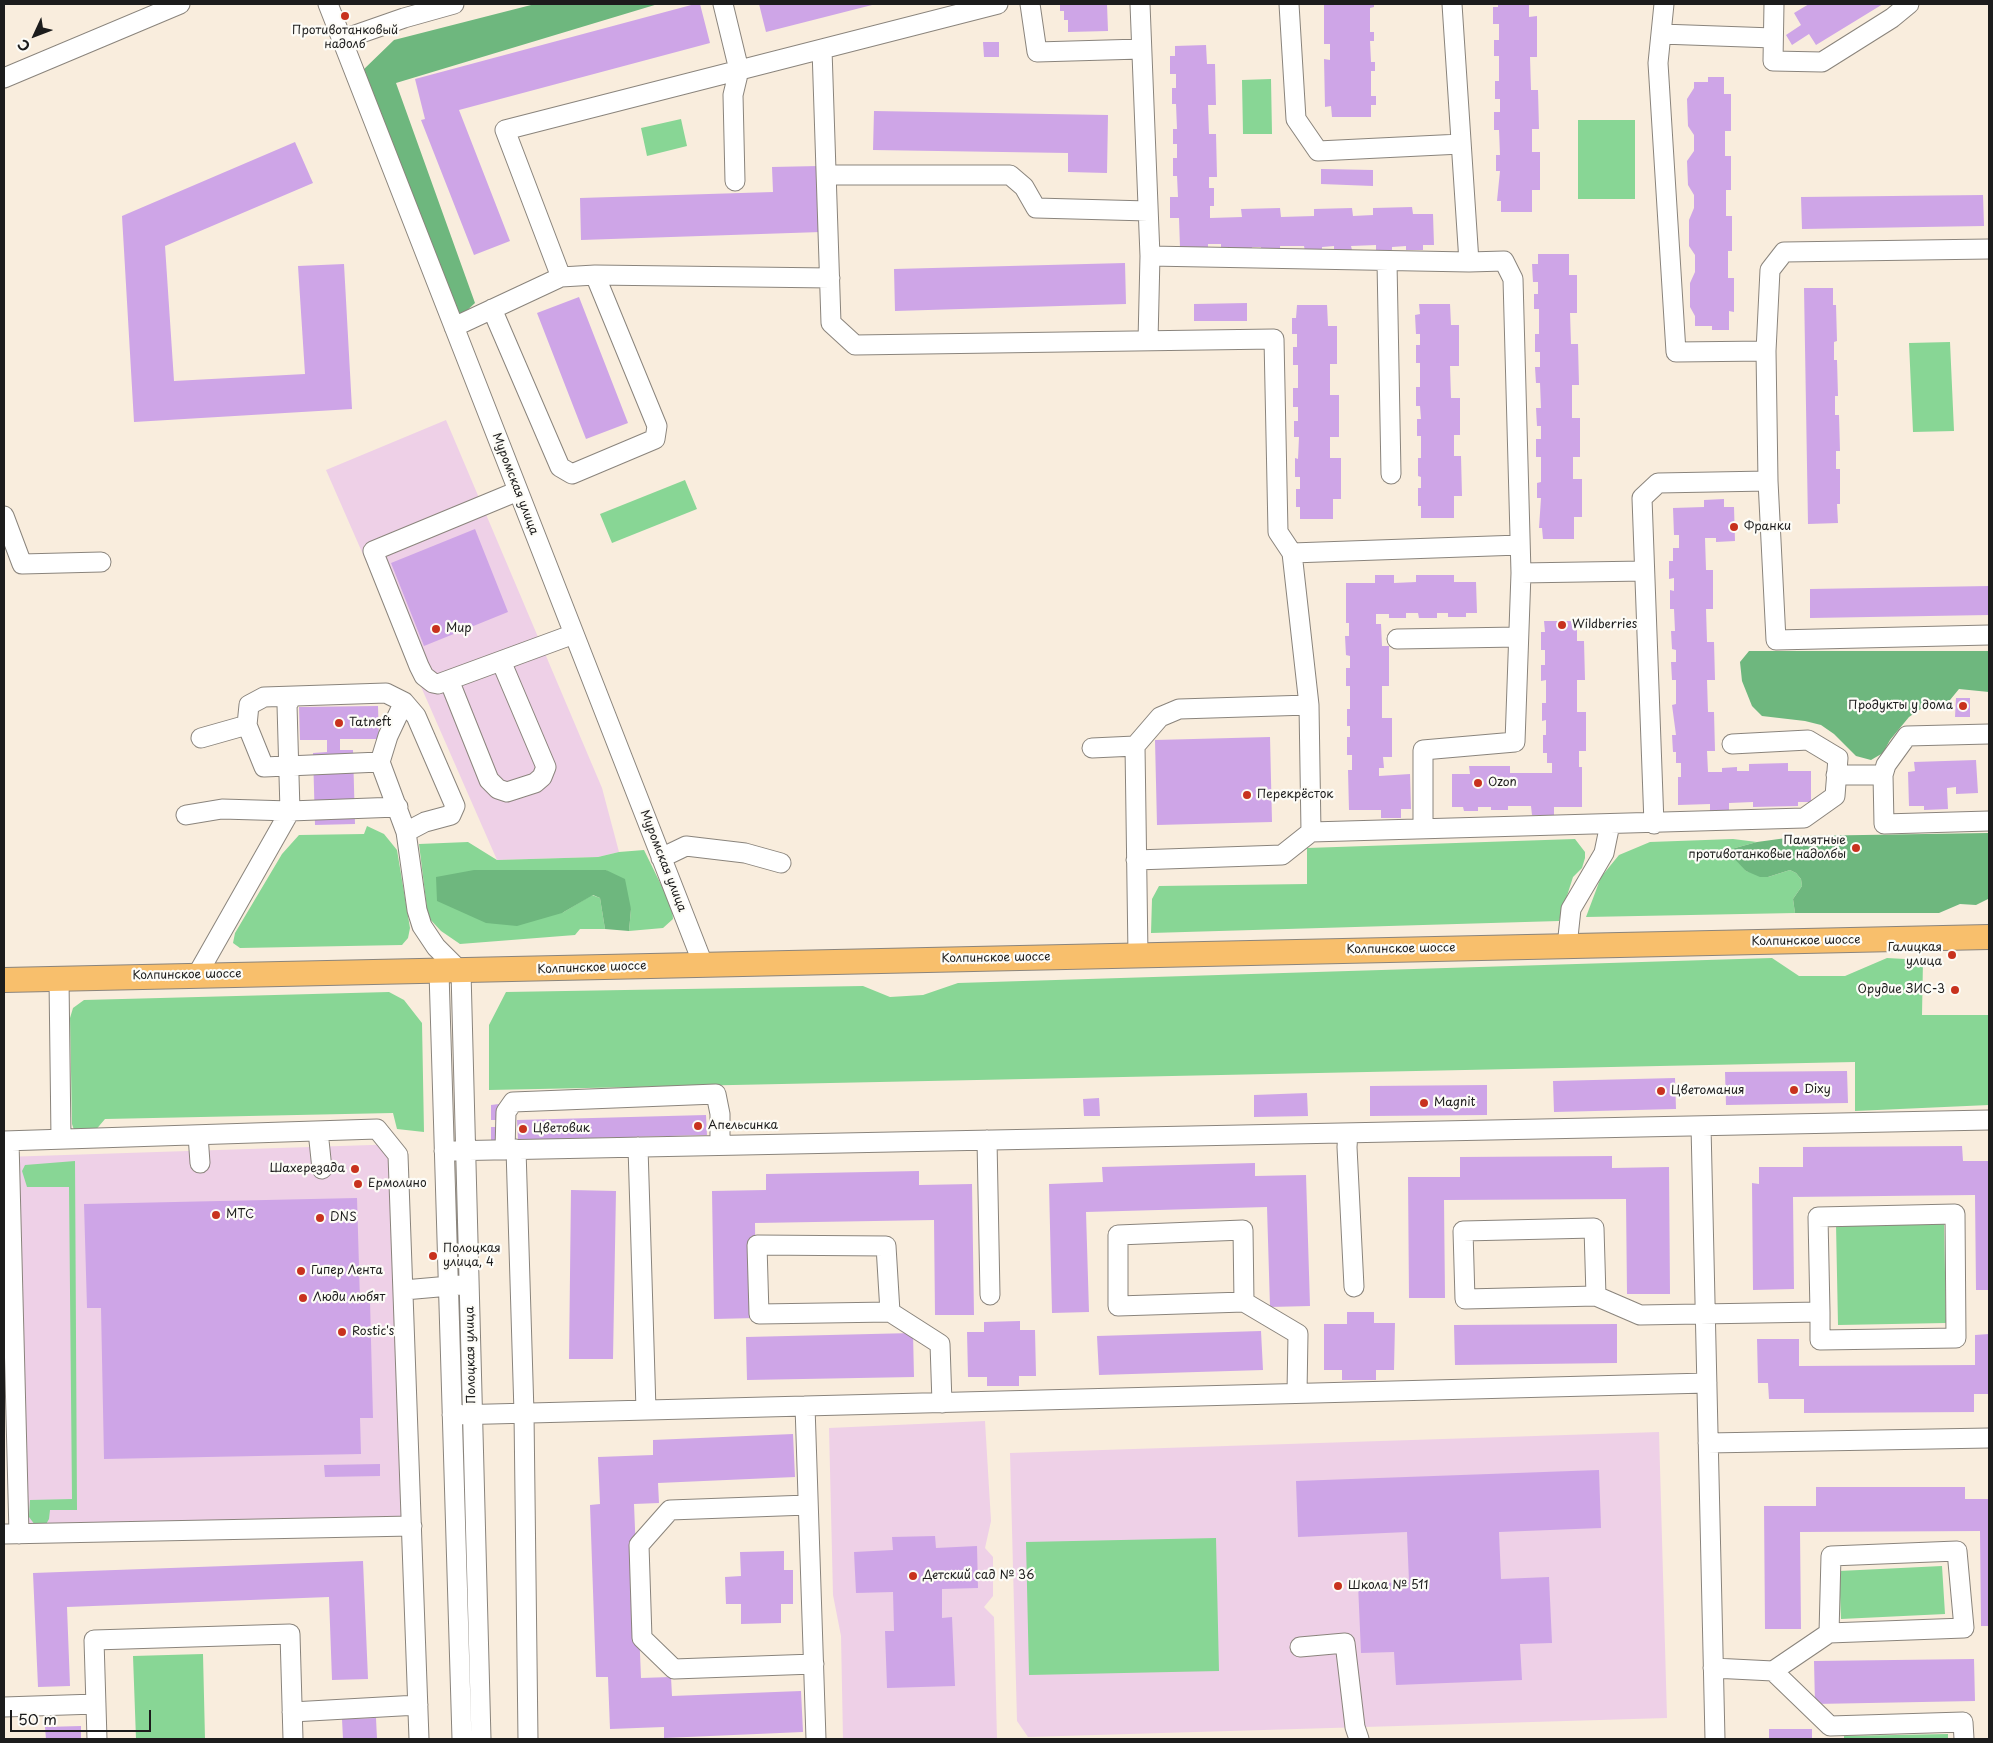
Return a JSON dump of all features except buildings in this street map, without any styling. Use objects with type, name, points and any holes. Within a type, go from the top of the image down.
[{"type":"main road","name":"Колпинское шоссе","points":[[4,980],[197,975],[450,972],[703,964],[1989,937]]},
{"type":"street","points":[[4,78],[180,4]]},
{"type":"street","name":"Муромская улица","points":[[328,4],[703,964]]},
{"type":"street","points":[[341,40],[404,18],[454,4]]},
{"type":"street","points":[[723,4],[740,70],[733,95],[735,181]]},
{"type":"street","points":[[561,277],[505,130],[998,4]]},
{"type":"street","points":[[1030,4],[1037,52],[1140,49]]},
{"type":"street","points":[[1140,4],[1140,49],[1150,256],[1148,341]]},
{"type":"street","points":[[1289,4],[1296,118],[1318,151],[1461,144]]},
{"type":"street","points":[[1452,4],[1469,262]]},
{"type":"street","points":[[1664,4],[1658,63],[1676,352],[1766,351]]},
{"type":"street","points":[[1774,4],[1773,62],[1822,62],[1892,18],[1909,4]]},
{"type":"street","points":[[1661,34],[1773,38]]},
{"type":"street","points":[[822,49],[831,323],[855,345],[1274,339],[1278,532],[1292,553],[1309,705],[1310,832]]},
{"type":"street","points":[[827,175],[1010,175],[1024,187],[1036,208],[1148,210]]},
{"type":"street","points":[[1989,249],[1784,252],[1770,270],[1766,351],[1768,481],[1776,640],[1989,636]]},
{"type":"street","points":[[1150,256],[1386,262],[1504,262],[1513,279],[1521,573],[1515,742],[1423,750],[1423,829]]},
{"type":"street","points":[[1386,262],[1391,474]]},
{"type":"street","points":[[454,327],[561,277],[595,275],[830,278]]},
{"type":"street","points":[[492,309],[560,467],[572,474],[655,439],[657,426],[595,275]]},
{"type":"street","points":[[1654,824],[1642,498],[1658,483],[1768,481]]},
{"type":"street","points":[[518,491],[373,551],[424,676],[438,684],[574,634]]},
{"type":"street","points":[[4,516],[22,564],[101,562]]},
{"type":"street","points":[[1292,553],[1520,545]]},
{"type":"street","points":[[1521,573],[1644,571]]},
{"type":"street","points":[[1398,639],[1518,637]]},
{"type":"street","points":[[450,680],[489,780],[498,789],[507,792],[535,782],[542,777],[546,767],[502,661]]},
{"type":"street","points":[[380,762],[264,767],[247,726],[249,705],[264,697],[386,693],[404,702],[416,716],[455,806],[450,815],[425,822],[406,832]]},
{"type":"street","points":[[197,975],[290,811],[287,706],[292,696]]},
{"type":"street","points":[[404,702],[388,736],[380,762],[406,832],[417,910],[422,926],[450,972]]},
{"type":"street","points":[[1138,955],[1135,746],[1160,717],[1179,709],[1309,705]]},
{"type":"street","points":[[201,738],[247,726]]},
{"type":"street","points":[[1989,734],[1907,736],[1886,765],[1883,776],[1884,824],[1989,821]]},
{"type":"street","points":[[1136,860],[1282,854],[1310,832],[1654,824],[1804,818],[1834,796],[1838,758],[1808,740],[1732,744]]},
{"type":"street","points":[[1092,748],[1135,746]]},
{"type":"street","points":[[1836,775],[1883,776]]},
{"type":"street","points":[[186,815],[222,809],[290,811],[398,807]]},
{"type":"street","points":[[1567,946],[1571,909],[1604,853],[1610,824]]},
{"type":"street","points":[[662,858],[686,846],[745,853],[781,863]]},
{"type":"street","name":"Полоцкая улица","points":[[450,972],[466,1150],[481,1739]]},
{"type":"street","name":"Полоцкая улица","points":[[450,972],[444,1151],[462,1739]]},
{"type":"street","points":[[59,979],[61,1139]]},
{"type":"street","points":[[528,1739],[524,1413],[511,1149],[506,1112],[513,1102],[716,1094],[720,1114],[720,1145]]},
{"type":"street","points":[[444,1151],[1989,1120]]},
{"type":"street","points":[[1701,1126],[1715,1739]]},
{"type":"street","points":[[412,1526],[12,1534],[7,1141],[377,1129],[398,1155],[404,1290],[412,1526],[418,1705],[419,1739]]},
{"type":"street","points":[[318,1131],[322,1169]]},
{"type":"street","points":[[1348,1133],[1347,1147],[1354,1287]]},
{"type":"street","points":[[198,1135],[200,1164]]},
{"type":"street","points":[[987,1140],[990,1295]]},
{"type":"street","points":[[638,1147],[646,1410]]},
{"type":"street","points":[[1955,1214],[1956,1338],[1820,1340],[1820,1312],[1818,1217],[1955,1214]]},
{"type":"street","points":[[1596,1296],[1594,1228],[1463,1231],[1465,1299],[1596,1296],[1640,1315],[1820,1312]]},
{"type":"street","points":[[1244,1302],[1243,1230],[1118,1235],[1118,1306],[1244,1302],[1298,1334],[1296,1393]]},
{"type":"street","points":[[890,1312],[886,1246],[757,1245],[759,1314],[890,1312],[940,1344],[942,1402]]},
{"type":"street","points":[[404,1290],[449,1285],[470,1285]]},
{"type":"street","points":[[452,1415],[1707,1383]]},
{"type":"street","points":[[805,1406],[816,1739]]},
{"type":"street","points":[[1708,1443],[1989,1438]]},
{"type":"street","points":[[808,1505],[670,1510],[639,1545],[642,1638],[674,1669],[814,1664]]},
{"type":"street","points":[[1713,1668],[1773,1671],[1829,1633],[1964,1628],[1957,1551],[1831,1556],[1829,1633]]},
{"type":"street","points":[[97,1739],[94,1640],[290,1634],[293,1739]]},
{"type":"street","points":[[1300,1647],[1344,1642],[1355,1727],[1359,1739]]},
{"type":"street","points":[[1773,1671],[1830,1732],[1963,1722],[1964,1739]]},
{"type":"street","points":[[4,1707],[96,1704]]},
{"type":"street","points":[[292,1712],[418,1705]]},
{"type":"shaded area","points":[[446,420],[602,788],[619,852],[598,857],[497,860],[326,470]]},
{"type":"shaded area","points":[[402,1144],[417,1516],[9,1531],[4,1333],[4,1157]]},
{"type":"shaded area","name":"Детский сад № 36","points":[[985,1421],[991,1521],[985,1548],[993,1557],[993,1596],[984,1607],[994,1617],[997,1739],[843,1739],[841,1636],[833,1595],[829,1428]]},
{"type":"shaded area","name":"Школа № 511","points":[[1659,1432],[1667,1718],[1028,1737],[1017,1721],[1010,1453]]},
{"type":"green space","points":[[535,4],[658,4],[396,83],[475,303],[462,315],[455,311],[362,71],[394,40]]},
{"type":"green space","points":[[1271,79],[1272,134],[1243,134],[1242,80]]},
{"type":"green space","points":[[681,119],[687,146],[647,156],[641,128]]},
{"type":"green space","points":[[1578,120],[1635,120],[1635,199],[1578,199]]},
{"type":"green space","points":[[1950,342],[1954,431],[1913,432],[1909,343]]},
{"type":"green space","points":[[685,480],[697,509],[612,543],[600,514]]},
{"type":"green space","points":[[1749,651],[1989,651],[1989,692],[1959,689],[1950,700],[1922,708],[1909,717],[1890,740],[1883,753],[1871,760],[1856,756],[1834,734],[1821,725],[1805,721],[1762,716],[1752,706],[1742,681],[1740,662]]},
{"type":"green space","points":[[367,826],[384,834],[397,850],[410,928],[408,938],[402,945],[240,948],[233,943],[235,933],[282,854],[299,835],[364,834]]},
{"type":"green space","points":[[1988,833],[1988,899],[1976,905],[1960,904],[1939,913],[1795,913],[1793,899],[1802,886],[1801,879],[1796,873],[1790,870],[1768,877],[1760,877],[1746,871],[1729,853],[1735,848],[1757,842],[1801,836]]},
{"type":"green space","points":[[1575,839],[1585,852],[1585,858],[1582,868],[1573,877],[1559,921],[1151,933],[1152,899],[1159,886],[1307,884],[1307,848]]},
{"type":"green space","points":[[1733,839],[1757,842],[1735,848],[1746,871],[1768,877],[1790,870],[1796,873],[1801,879],[1802,886],[1793,899],[1795,913],[1586,917],[1601,877],[1619,855],[1650,842]]},
{"type":"green space","points":[[468,842],[497,860],[598,857],[619,852],[644,850],[672,907],[673,919],[663,928],[629,931],[631,909],[606,870],[562,913],[592,895],[600,898],[605,929],[580,929],[575,935],[460,944],[441,931],[428,917],[419,844]]},
{"type":"green space","points":[[474,870],[606,870],[625,879],[631,909],[629,931],[605,929],[600,898],[593,895],[562,913],[517,926],[486,923],[437,901],[436,877]]},
{"type":"green space","points":[[1772,958],[1799,976],[1845,976],[1887,958],[1923,960],[1922,1015],[1989,1015],[1989,1105],[1855,1111],[1855,1062],[489,1090],[489,1025],[506,992],[863,986],[890,997],[923,995],[958,983]]},
{"type":"green space","points":[[389,992],[404,1000],[422,1023],[424,1132],[397,1129],[393,1113],[105,1119],[94,1132],[74,1130],[72,1124],[70,1018],[73,1008],[84,1000]]},
{"type":"green space","points":[[75,1161],[77,1510],[50,1510],[49,1519],[45,1526],[35,1525],[29,1517],[30,1500],[72,1499],[69,1187],[27,1187],[22,1171],[25,1165]]},
{"type":"green space","points":[[1944,1222],[1946,1323],[1838,1325],[1836,1224]]},
{"type":"green space","points":[[1216,1538],[1219,1671],[1029,1675],[1026,1542]]},
{"type":"green space","points":[[1942,1566],[1945,1614],[1841,1619],[1839,1571]]},
{"type":"green space","points":[[203,1654],[205,1739],[136,1739],[133,1656]]},
{"type":"green space","points":[[1948,1734],[1948,1739],[1844,1739],[1844,1736]]},
{"type":"place","name":"Противотанковый надолб","points":[[345,16]]},
{"type":"place","name":"Франки","points":[[1734,527]]},
{"type":"place","name":"Wildberries","points":[[1562,625]]},
{"type":"place","name":"Мир","points":[[436,629]]},
{"type":"place","name":"Продукты у дома","points":[[1963,706]]},
{"type":"place","name":"Tatneft","points":[[339,723]]},
{"type":"place","name":"Ozon","points":[[1478,783]]},
{"type":"place","name":"Перекрёсток","points":[[1247,795]]},
{"type":"place","name":"Памятные противотанковые надолбы","points":[[1856,848]]},
{"type":"place","name":"Галицкая улица","points":[[1952,955]]},
{"type":"place","name":"Орудие ЗИС-3","points":[[1955,990]]},
{"type":"place","name":"Dixy","points":[[1794,1090]]},
{"type":"place","name":"Цветомания","points":[[1661,1091]]},
{"type":"place","name":"Magnit","points":[[1424,1103]]},
{"type":"place","name":"Апельсинка","points":[[698,1126]]},
{"type":"place","name":"Цветовик","points":[[523,1129]]},
{"type":"place","name":"Шахерезада","points":[[355,1169]]},
{"type":"place","name":"Ермолино","points":[[358,1184]]},
{"type":"place","name":"МТС","points":[[216,1215]]},
{"type":"place","name":"DNS","points":[[320,1218]]},
{"type":"place","name":"Полоцкая улица, 4","points":[[433,1256]]},
{"type":"place","name":"Гипер Лента","points":[[301,1271]]},
{"type":"place","name":"Люди любят","points":[[303,1298]]},
{"type":"place","name":"Rostic's","points":[[342,1332]]},
{"type":"place","name":"Детский сад № 36","points":[[913,1576]]},
{"type":"place","name":"Школа № 511","points":[[1338,1586]]}]
